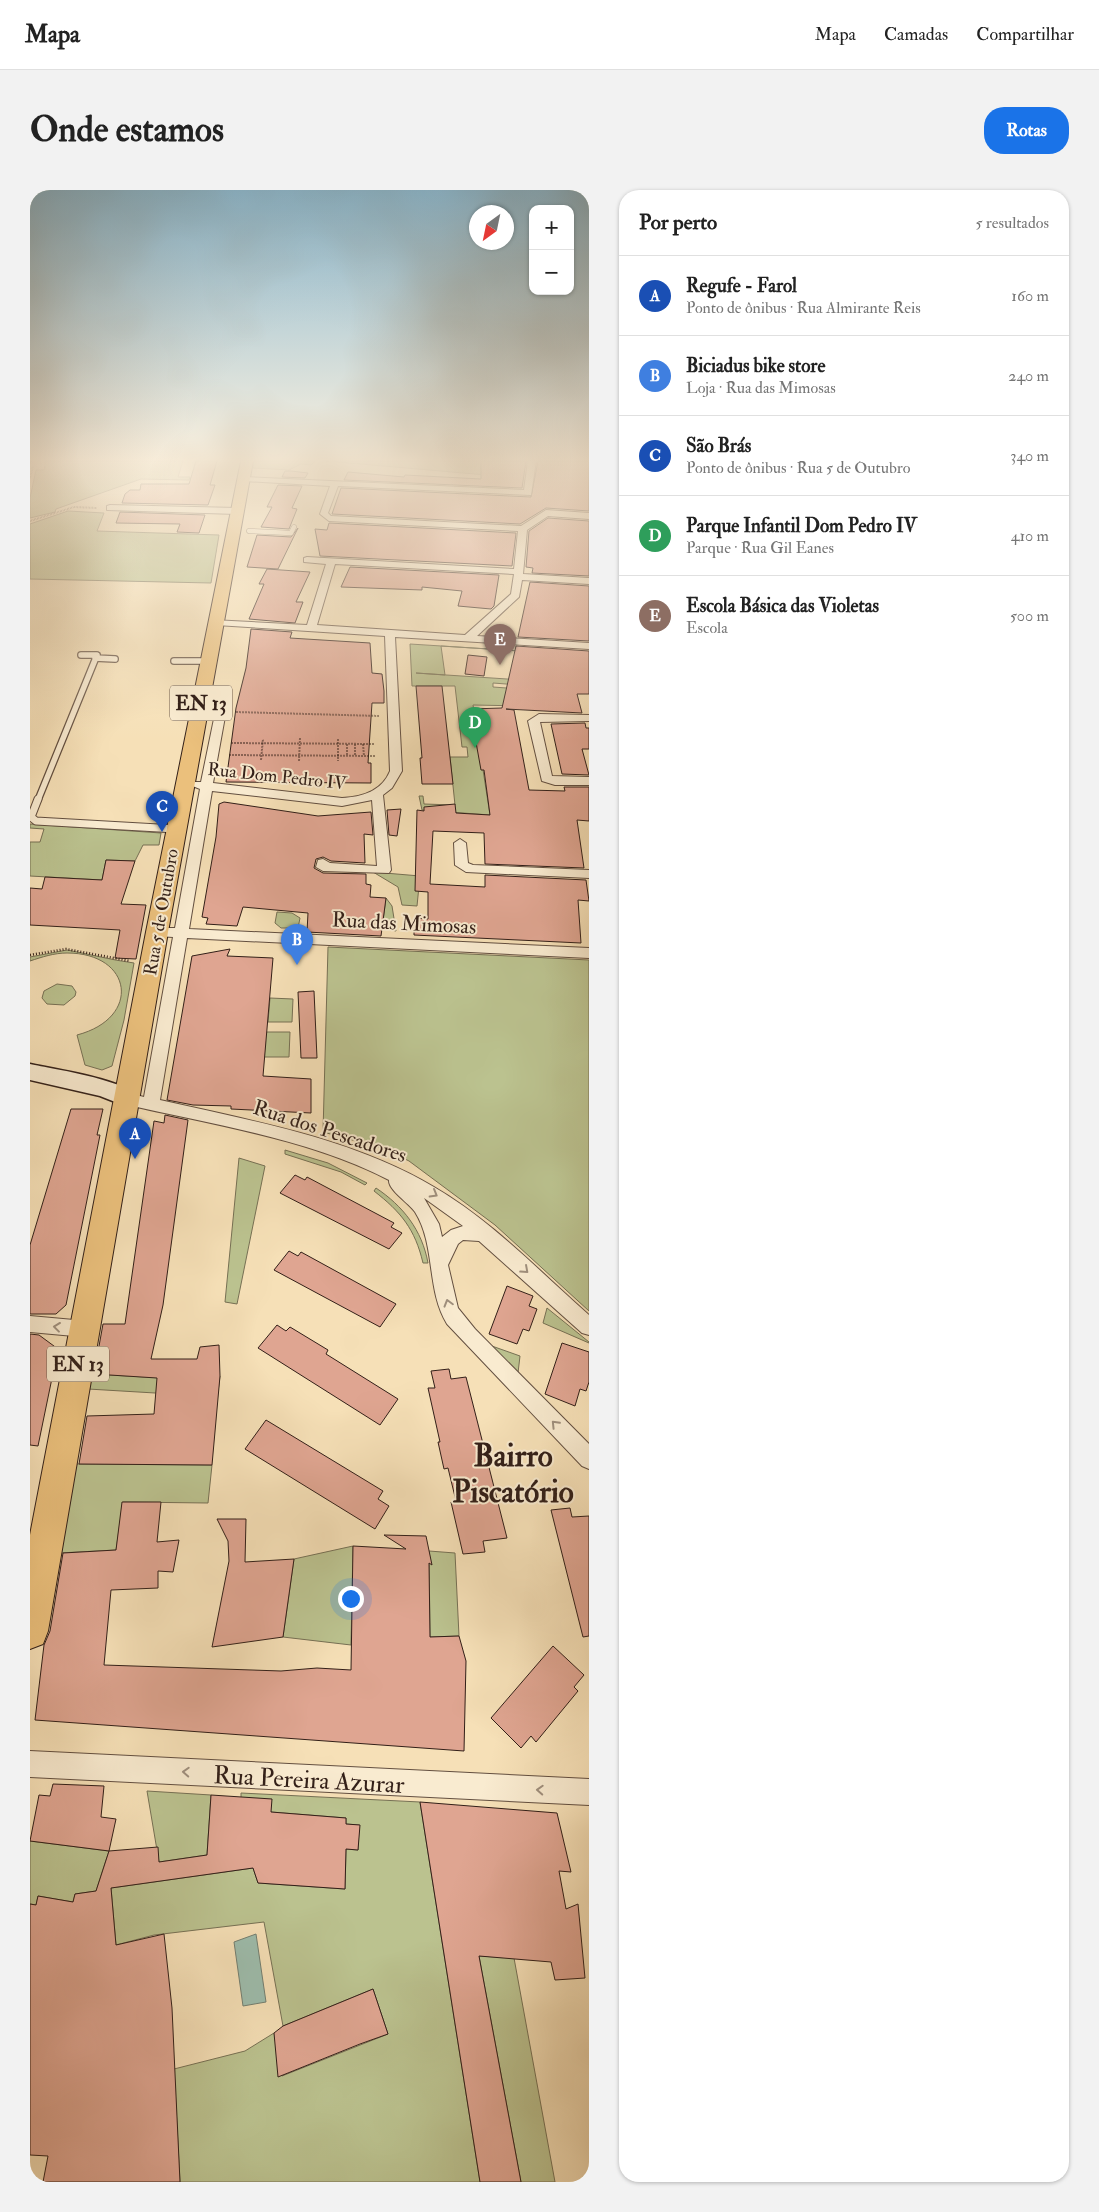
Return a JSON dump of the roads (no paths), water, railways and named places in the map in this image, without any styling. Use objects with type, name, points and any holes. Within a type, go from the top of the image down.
[{"type":"main road","name":"Rua 5 de Outubro","points":[[139,1101],[157,932],[229,554]]},
{"type":"main road","name":"EN 13","points":[[30,1631],[85,1329],[139,1101]]},
{"type":"street","points":[[467,639],[516,595],[521,554]]},
{"type":"street","points":[[308,560],[519,574],[589,581]]},
{"type":"street","points":[[311,628],[331,561]]},
{"type":"street","points":[[216,622],[589,646]]},
{"type":"street","name":"Rua Dom Pedro IV","points":[[185,784],[342,802],[361,800],[376,794],[390,783],[396,771],[390,634]]},
{"type":"street","name":"Rua 5 de Outubro","points":[[139,1101],[182,933],[220,711]]},
{"type":"street","points":[[589,718],[539,717],[534,721],[546,778],[555,781],[589,781]]},
{"type":"street","points":[[323,863],[323,866],[384,870],[379,802],[376,794]]},
{"type":"street","points":[[460,843],[462,865],[471,869],[589,874]]},
{"type":"street","name":"Rua das Mimosas","points":[[157,932],[589,953]]},
{"type":"street","points":[[30,1072],[106,1089],[139,1101]]},
{"type":"street","name":"Rua dos Pescadores","points":[[139,1101],[278,1135],[375,1165],[442,1198],[489,1237],[589,1328]]},
{"type":"street","points":[[375,1165],[415,1197],[430,1224],[449,1307],[459,1324],[589,1459]]},
{"type":"street","points":[[440,1262],[446,1243],[458,1235],[470,1232],[489,1237]]},
{"type":"street","points":[[30,1324],[85,1329]]},
{"type":"street","name":"Rua Pereira Azurar","points":[[30,1764],[589,1792]]},
{"type":"lane","points":[[81,655],[97,654],[31,816],[36,821],[176,829]]},
{"type":"lane","points":[[95,658],[115,659]]},
{"type":"lane","points":[[174,660],[209,661]]},
{"type":"place","name":"Escola Básica das Violetas","points":[[500,665]]},
{"type":"place","name":"Parque Infantil Dom Pedro IV","points":[[475,748]]},
{"type":"place","name":"São Brás","points":[[162,832]]},
{"type":"place","name":"Biciadus bike store","points":[[297,965]]},
{"type":"place","name":"Regufe - Farol","points":[[135,1159]]},
{"type":"district","name":"Bairro Piscatório","points":[[513,1472]]}]
